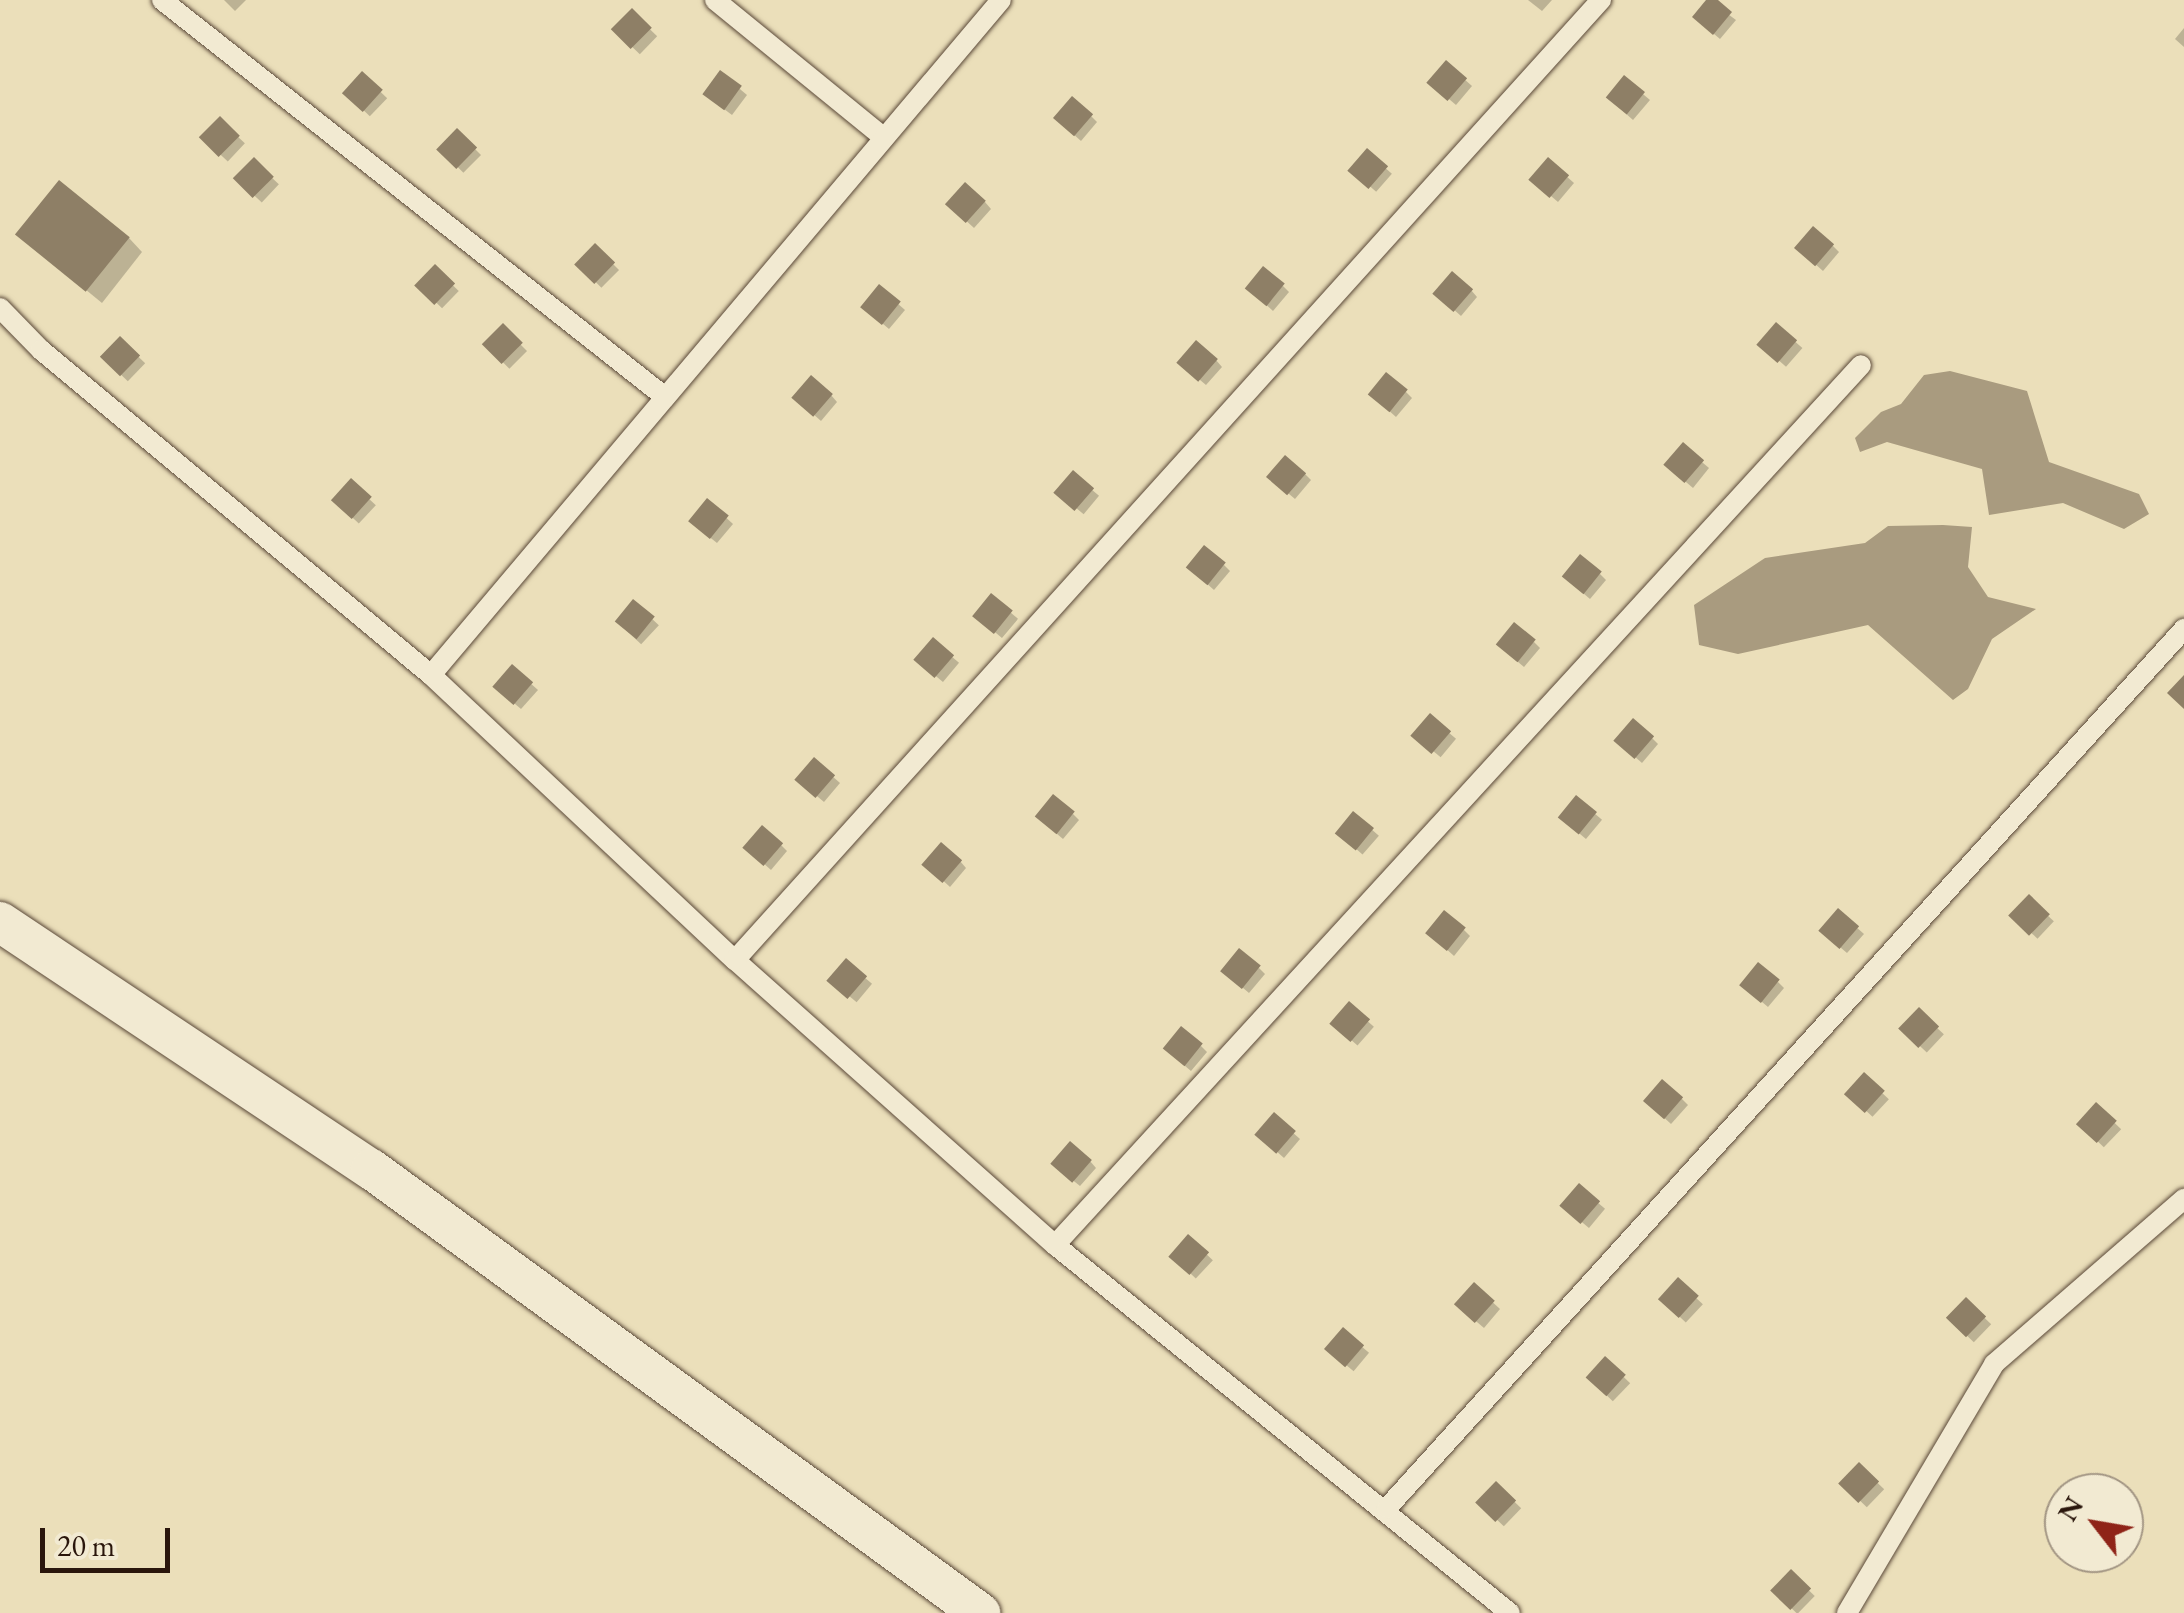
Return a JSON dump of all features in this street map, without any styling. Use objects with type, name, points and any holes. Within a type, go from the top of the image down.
[{"type":"street","points":[[0,922],[371,1169],[980,1613]]},
{"type":"lane","points":[[162,0],[665,398]]},
{"type":"lane","points":[[714,0],[884,138]]},
{"type":"lane","points":[[431,675],[1001,0]]},
{"type":"lane","points":[[735,960],[1601,0]]},
{"type":"lane","points":[[0,308],[41,350],[431,675],[735,960],[1056,1245],[1387,1508],[1510,1613]]},
{"type":"lane","points":[[1056,1245],[1861,365]]},
{"type":"lane","points":[[1387,1508],[2184,629]]},
{"type":"lane","points":[[1846,1613],[1994,1364],[2184,1199]]},
{"type":"shaded area","points":[[1950,371],[2027,391],[2049,462],[2139,494],[2149,514],[2124,529],[2063,503],[1989,515],[1982,469],[1887,442],[1860,452],[1855,438],[1881,412],[1901,404],[1924,375]]},
{"type":"shaded area","points":[[1888,526],[1972,527],[1968,567],[1988,597],[2036,609],[1992,639],[1968,689],[1953,700],[1868,625],[1738,654],[1699,645],[1694,605],[1765,558],[1865,543]]},
{"type":"building","points":[[1706,0],[1718,0],[1732,12],[1713,35],[1692,17]]},
{"type":"building","points":[[632,8],[652,28],[631,49],[611,29]]},
{"type":"building","points":[[1446,60],[1467,78],[1447,101],[1426,83]]},
{"type":"building","points":[[720,70],[742,86],[724,110],[702,94]]},
{"type":"building","points":[[362,71],[383,90],[363,112],[342,93]]},
{"type":"building","points":[[1624,75],[1645,92],[1627,115],[1606,98]]},
{"type":"building","points":[[1072,96],[1093,114],[1074,136],[1053,118]]},
{"type":"building","points":[[220,116],[240,136],[219,157],[199,137]]},
{"type":"building","points":[[457,128],[477,147],[456,169],[436,150]]},
{"type":"building","points":[[1367,148],[1388,166],[1368,189],[1347,171]]},
{"type":"building","points":[[254,157],[274,177],[253,198],[233,178]]},
{"type":"building","points":[[1548,157],[1569,175],[1549,198],[1528,180]]},
{"type":"building","points":[[59,180],[130,237],[86,292],[15,234]]},
{"type":"building","points":[[965,182],[986,201],[966,223],[945,204]]},
{"type":"building","points":[[1813,226],[1834,244],[1815,266],[1794,248]]},
{"type":"building","points":[[595,243],[615,262],[594,284],[574,265]]},
{"type":"building","points":[[435,264],[455,283],[434,305],[414,286]]},
{"type":"building","points":[[1263,266],[1285,284],[1267,306],[1245,289]]},
{"type":"building","points":[[1452,271],[1473,289],[1453,312],[1432,294]]},
{"type":"building","points":[[879,284],[901,302],[882,325],[860,307]]},
{"type":"building","points":[[1776,322],[1797,340],[1777,363],[1756,345]]},
{"type":"building","points":[[503,323],[523,343],[502,364],[482,344]]},
{"type":"building","points":[[120,336],[140,355],[120,376],[100,357]]},
{"type":"building","points":[[1196,340],[1218,359],[1198,382],[1176,363]]},
{"type":"building","points":[[1386,372],[1408,390],[1390,412],[1368,395]]},
{"type":"building","points":[[811,375],[833,394],[813,417],[791,398]]},
{"type":"building","points":[[1683,442],[1704,460],[1684,483],[1663,465]]},
{"type":"building","points":[[1285,455],[1306,473],[1287,495],[1266,477]]},
{"type":"building","points":[[1073,470],[1094,488],[1074,511],[1053,493]]},
{"type":"building","points":[[351,478],[372,497],[352,519],[331,500]]},
{"type":"building","points":[[707,498],[729,516],[710,539],[688,521]]},
{"type":"building","points":[[1204,545],[1226,563],[1208,585],[1186,568]]},
{"type":"building","points":[[1580,554],[1602,572],[1584,594],[1562,577]]},
{"type":"building","points":[[991,593],[1013,611],[994,634],[972,616]]},
{"type":"building","points":[[633,599],[655,617],[637,639],[615,622]]},
{"type":"building","points":[[1514,622],[1536,640],[1518,662],[1496,645]]},
{"type":"building","points":[[933,637],[954,655],[934,678],[913,660]]},
{"type":"building","points":[[512,664],[533,682],[513,705],[492,687]]},
{"type":"building","points":[[2184,675],[2184,709],[2167,693]]},
{"type":"building","points":[[1430,713],[1451,731],[1431,754],[1410,736]]},
{"type":"building","points":[[1633,718],[1654,736],[1634,759],[1613,741]]},
{"type":"building","points":[[814,757],[835,775],[815,798],[794,780]]},
{"type":"building","points":[[1053,794],[1075,812],[1057,834],[1035,817]]},
{"type":"building","points":[[1576,795],[1597,812],[1579,835],[1558,818]]},
{"type":"building","points":[[1353,811],[1374,828],[1356,851],[1335,834]]},
{"type":"building","points":[[762,825],[783,843],[763,866],[742,848]]},
{"type":"building","points":[[941,842],[962,860],[942,883],[921,865]]},
{"type":"building","points":[[2029,894],[2050,914],[2029,936],[2008,916]]},
{"type":"building","points":[[1838,908],[1859,926],[1839,949],[1818,931]]},
{"type":"building","points":[[1444,910],[1466,928],[1447,951],[1425,933]]},
{"type":"building","points":[[1239,948],[1261,966],[1242,989],[1220,971]]},
{"type":"building","points":[[846,958],[867,976],[847,999],[826,981]]},
{"type":"building","points":[[1758,962],[1780,980],[1761,1003],[1739,985]]},
{"type":"building","points":[[1349,1001],[1370,1019],[1350,1042],[1329,1024]]},
{"type":"building","points":[[1919,1007],[1939,1026],[1918,1048],[1898,1029]]},
{"type":"building","points":[[1181,1026],[1203,1044],[1185,1066],[1163,1049]]},
{"type":"building","points":[[1864,1072],[1885,1091],[1865,1113],[1844,1094]]},
{"type":"building","points":[[1662,1079],[1683,1097],[1664,1119],[1643,1101]]},
{"type":"building","points":[[2096,1102],[2117,1121],[2097,1143],[2076,1124]]},
{"type":"building","points":[[1274,1112],[1296,1131],[1276,1154],[1254,1135]]},
{"type":"building","points":[[1070,1141],[1092,1160],[1072,1183],[1050,1164]]},
{"type":"building","points":[[1579,1183],[1600,1201],[1580,1224],[1559,1206]]},
{"type":"building","points":[[1188,1234],[1209,1252],[1189,1275],[1168,1257]]},
{"type":"building","points":[[1678,1277],[1699,1296],[1679,1318],[1658,1299]]},
{"type":"building","points":[[1474,1282],[1495,1301],[1475,1323],[1454,1304]]},
{"type":"building","points":[[1966,1297],[1986,1316],[1966,1337],[1946,1318]]},
{"type":"building","points":[[1343,1327],[1364,1345],[1345,1367],[1324,1349]]},
{"type":"building","points":[[1605,1356],[1626,1375],[1606,1396],[1586,1378]]},
{"type":"building","points":[[1859,1462],[1879,1481],[1858,1503],[1838,1484]]},
{"type":"building","points":[[1496,1481],[1516,1500],[1495,1522],[1475,1503]]},
{"type":"building","points":[[1791,1569],[1811,1588],[1790,1610],[1770,1591]]}]
